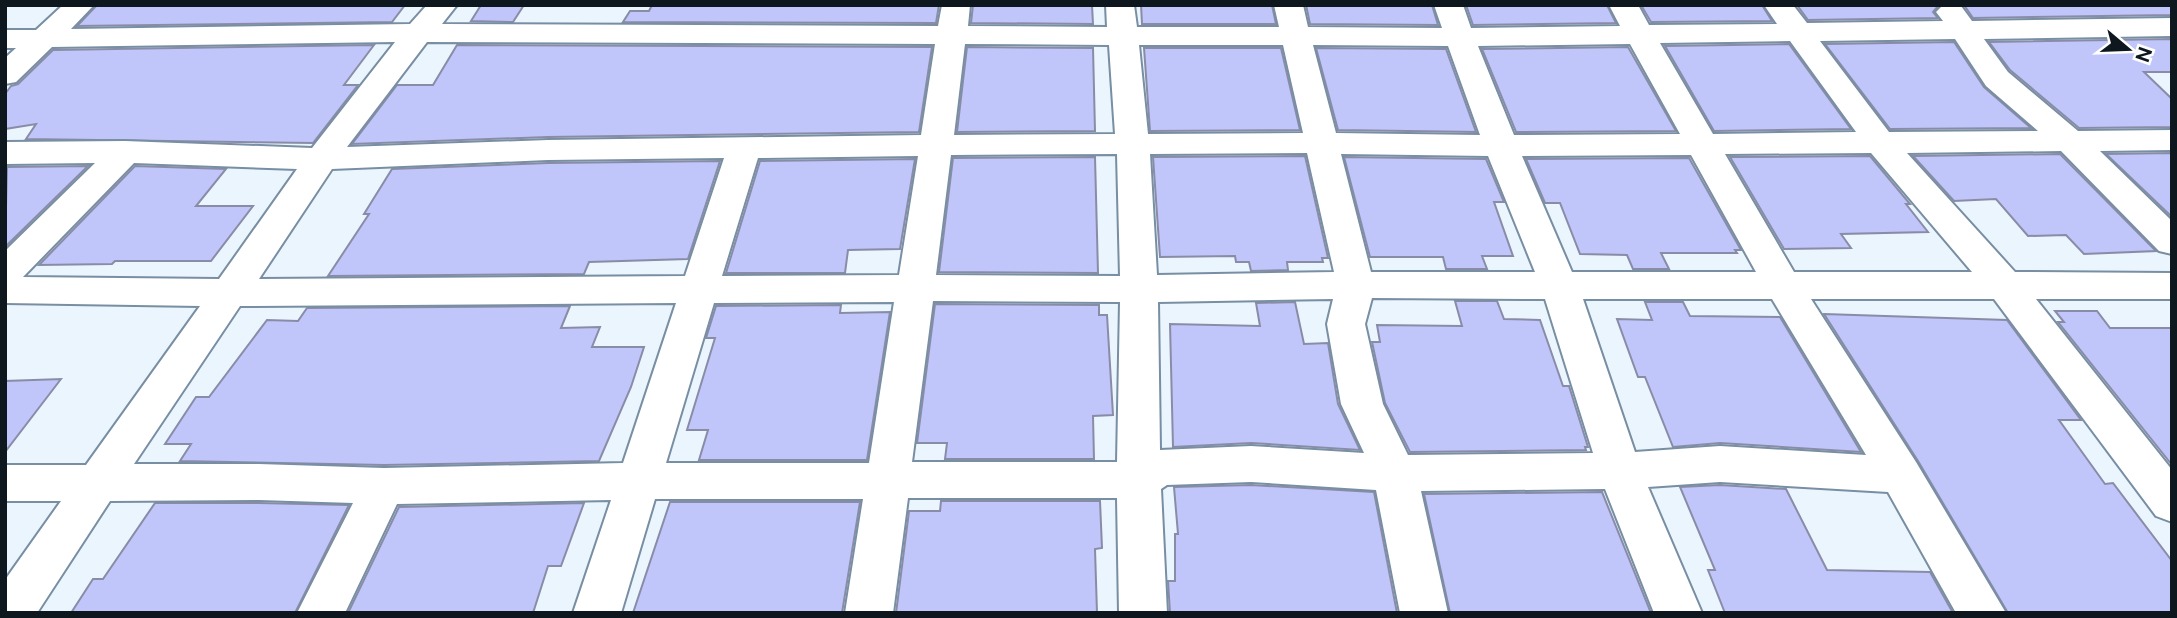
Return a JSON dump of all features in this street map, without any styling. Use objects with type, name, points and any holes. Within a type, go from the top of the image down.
[{"type":"street","points":[[5,75],[80,5]]},
{"type":"street","points":[[10,613],[321,159],[418,33],[443,5]]},
{"type":"street","points":[[751,34],[763,5]]},
{"type":"street","points":[[2114,5],[2172,57]]},
{"type":"street","points":[[5,39],[418,33],[751,34],[953,21],[1955,17],[2172,27]]},
{"type":"street","points":[[1955,17],[1997,79],[2068,140],[2172,242]]},
{"type":"street","points":[[1787,19],[1881,144],[2006,286],[2164,482]]},
{"type":"street","points":[[1632,20],[1783,286],[1901,475],[1982,613]]},
{"type":"street","points":[[869,613],[953,21]]},
{"type":"street","points":[[1121,21],[1133,145],[1139,289],[1139,480],[1143,613]]},
{"type":"street","points":[[1293,21],[1356,285],[1346,324],[1362,404],[1395,473],[1424,613]]},
{"type":"street","points":[[1454,21],[1501,146],[1560,287],[1620,471],[1678,613]]},
{"type":"street","points":[[5,152],[125,152],[321,159],[548,150],[937,145],[1324,143],[1501,146],[2172,140]]},
{"type":"street","points":[[597,613],[744,149]]},
{"type":"street","points":[[5,273],[125,152]]},
{"type":"street","points":[[5,290],[229,293],[1139,289],[1356,285],[2172,286]]},
{"type":"street","points":[[5,483],[259,482],[384,486],[639,481],[1139,480],[1160,468],[1251,464],[1395,473],[1620,471],[1720,464],[1901,475]]},
{"type":"street","points":[[321,613],[384,486]]},
{"type":"building","points":[[97,5],[405,5],[392,22],[77,26]]},
{"type":"building","points":[[481,5],[524,5],[513,22],[471,21]]},
{"type":"building","points":[[652,5],[939,5],[936,23],[623,22],[630,11],[649,11]]},
{"type":"building","points":[[973,5],[1092,5],[1093,24],[971,23]]},
{"type":"building","points":[[1141,5],[1272,5],[1276,24],[1142,24]]},
{"type":"building","points":[[1306,5],[1432,5],[1438,25],[1310,24]]},
{"type":"building","points":[[1466,5],[1607,5],[1616,23],[1473,25]]},
{"type":"building","points":[[1641,5],[1762,5],[1772,21],[1651,22]]},
{"type":"building","points":[[1797,5],[1939,5],[1933,12],[1938,18],[1808,20]]},
{"type":"building","points":[[1964,5],[2172,5],[2172,15],[1973,18]]},
{"type":"building","points":[[2172,39],[2172,72],[2144,72],[2172,99],[2172,127],[2079,128],[2010,70],[1989,42]]},
{"type":"building","points":[[1954,42],[1984,87],[2031,128],[1890,129],[1825,44]]},
{"type":"building","points":[[1789,44],[1851,129],[1714,131],[1665,46]]},
{"type":"building","points":[[374,45],[344,85],[358,85],[313,143],[26,139],[36,124],[5,129],[5,94],[53,50]]},
{"type":"building","points":[[457,45],[932,47],[919,132],[548,137],[352,144],[397,85],[433,85]]},
{"type":"building","points":[[967,47],[1093,48],[1095,131],[957,132]]},
{"type":"building","points":[[1628,47],[1676,131],[1516,132],[1482,49]]},
{"type":"building","points":[[1144,48],[1281,48],[1300,130],[1150,131]]},
{"type":"building","points":[[1316,48],[1446,49],[1476,132],[1338,130]]},
{"type":"building","points":[[2172,153],[2172,217],[2106,154]]},
{"type":"building","points":[[2060,154],[2156,251],[2084,254],[2066,235],[2028,236],[1996,199],[1954,201],[1913,156]]},
{"type":"building","points":[[1305,156],[1328,258],[1322,258],[1323,262],[1287,262],[1288,270],[1251,271],[1249,262],[1236,262],[1235,256],[1160,257],[1153,157]]},
{"type":"building","points":[[1870,156],[1910,204],[1906,204],[1928,232],[1841,234],[1851,248],[1784,249],[1730,157]]},
{"type":"building","points":[[1095,157],[1098,273],[939,272],[953,158]]},
{"type":"building","points":[[1344,157],[1486,159],[1504,202],[1494,202],[1513,256],[1482,256],[1487,269],[1446,269],[1443,257],[1370,257]]},
{"type":"building","points":[[1689,158],[1741,250],[1735,250],[1737,253],[1661,253],[1669,269],[1633,269],[1627,255],[1580,254],[1560,203],[1545,203],[1526,159]]},
{"type":"building","points":[[915,159],[900,249],[848,250],[845,273],[726,273],[760,161]]},
{"type":"building","points":[[720,161],[688,259],[589,262],[584,274],[328,276],[369,214],[364,214],[392,169],[548,163]]},
{"type":"building","points":[[88,166],[5,247],[7,167]]},
{"type":"building","points":[[135,166],[226,169],[196,206],[253,206],[211,261],[115,261],[112,264],[39,265]]},
{"type":"building","points":[[1455,301],[1497,301],[1504,319],[1540,320],[1563,386],[1569,386],[1588,447],[1585,447],[1586,450],[1410,452],[1385,403],[1372,342],[1380,342],[1377,325],[1462,326]]},
{"type":"building","points":[[1295,302],[1304,344],[1328,343],[1338,404],[1360,450],[1251,443],[1173,447],[1170,324],[1260,326],[1256,303]]},
{"type":"building","points":[[1645,302],[1683,302],[1690,316],[1780,317],[1861,452],[1720,443],[1673,447],[1645,377],[1638,377],[1617,319],[1652,320]]},
{"type":"building","points":[[935,304],[1099,305],[1099,315],[1107,315],[1113,415],[1093,416],[1094,459],[945,459],[947,443],[917,443]]},
{"type":"building","points":[[841,305],[840,313],[890,312],[867,460],[699,460],[708,430],[687,430],[715,338],[706,338],[716,306]]},
{"type":"building","points":[[570,306],[561,328],[600,327],[592,347],[644,347],[631,387],[599,461],[384,465],[180,461],[191,444],[165,444],[196,397],[209,397],[267,320],[298,321],[307,308]]},
{"type":"building","points":[[2055,311],[2097,311],[2110,328],[2172,328],[2172,465],[2058,322],[2064,322]]},
{"type":"building","points":[[1824,314],[2007,320],[2081,420],[2059,420],[2105,484],[2113,483],[2172,561],[2172,613],[2008,613],[1918,461]]},
{"type":"building","points":[[61,379],[5,452],[5,381]]},
{"type":"building","points":[[1251,485],[1374,492],[1397,613],[1170,613],[1168,581],[1175,581],[1175,534],[1178,534],[1174,487]]},
{"type":"building","points":[[1720,485],[1786,489],[1827,570],[1930,572],[1953,613],[1725,613],[1708,570],[1715,570],[1680,487]]},
{"type":"building","points":[[1602,492],[1651,613],[1450,613],[1424,494]]},
{"type":"building","points":[[941,501],[1100,501],[1102,548],[1095,549],[1097,613],[896,613],[909,511],[940,511]]},
{"type":"building","points":[[670,502],[860,502],[842,613],[633,613]]},
{"type":"building","points":[[155,503],[349,505],[295,613],[71,613],[93,579],[103,579]]},
{"type":"building","points":[[584,503],[561,566],[548,566],[533,613],[348,613],[399,507]]}]
